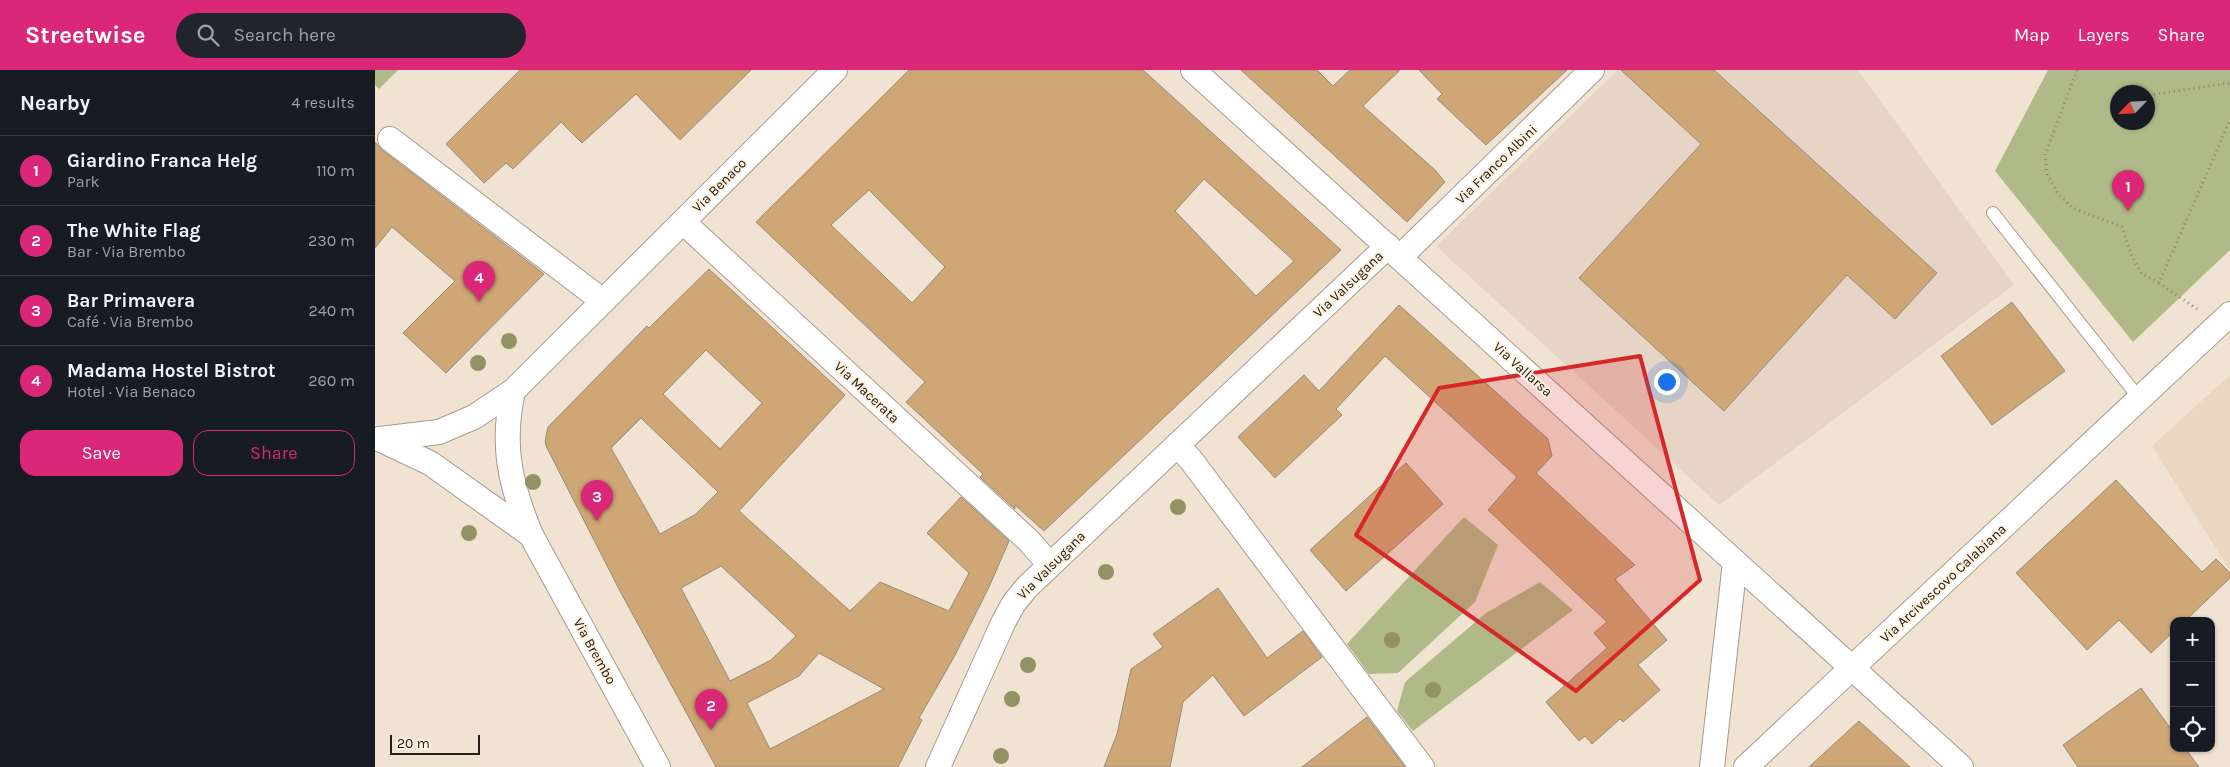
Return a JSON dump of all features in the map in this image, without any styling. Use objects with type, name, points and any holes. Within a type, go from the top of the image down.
[{"type":"street","name":"Via Benaco","points":[[378,438],[439,432],[474,417],[513,391],[835,70]]},
{"type":"street","name":"Via Vallarsa","points":[[1193,70],[1667,498],[1851,670],[1961,767]]},
{"type":"street","name":"Via Franco Albini","points":[[1394,252],[1592,70]]},
{"type":"street","points":[[391,139],[603,301]]},
{"type":"street","name":"Via Macerata","points":[[683,222],[1029,541],[1050,565]]},
{"type":"street","name":"Via Valsugana","points":[[938,767],[1014,603],[1050,565],[1177,445],[1394,252]]},
{"type":"street","name":"Via Arcivescovo Calabiana","points":[[1746,767],[2223,320]]},
{"type":"street","name":"Via Brembo","points":[[513,391],[507,429],[508,464],[518,504],[531,535],[658,767]]},
{"type":"street","name":"Via Brembo","points":[[378,438],[430,463],[531,535]]},
{"type":"street","points":[[1177,445],[1191,460],[1422,767]]},
{"type":"street","points":[[1712,767],[1735,562]]},
{"type":"lane","points":[[1993,214],[2139,398]]},
{"type":"path","points":[[2077,70],[2045,155],[2047,174],[2059,194],[2073,208],[2121,227],[2129,252],[2141,273],[2192,305],[2223,320]]},
{"type":"path","points":[[2155,93],[2230,83]]},
{"type":"path","points":[[2159,283],[2230,120]]},
{"type":"highlighted area","points":[[1640,356],[1700,580],[1576,691],[1356,535],[1439,388]]},
{"type":"shaded area","points":[[1618,70],[1858,70],[2014,285],[1719,505],[1436,246]]},
{"type":"shaded area","points":[[2230,375],[2230,571],[2152,446]]},
{"type":"green space","points":[[375,70],[398,70],[379,89],[375,85]]},
{"type":"green space","points":[[2048,70],[2230,70],[2230,250],[2133,342],[1995,171]]},
{"type":"green space","points":[[1464,517],[1498,545],[1475,602],[1398,673],[1369,674],[1347,644]]},
{"type":"green space","points":[[1540,582],[1573,610],[1413,731],[1397,711],[1405,682],[1486,613]]},
{"type":"building","points":[[520,70],[751,70],[680,140],[636,94],[582,143],[561,122],[513,169],[506,163],[484,183],[446,144]]},
{"type":"building","points":[[909,70],[1143,70],[1341,250],[1044,531],[1015,505],[1015,509],[980,477],[983,474],[906,402],[925,382],[756,222]],"holes":[[[1204,179],[1294,261],[1256,296],[1175,211]],[[869,190],[945,267],[912,303],[831,225]]]},
{"type":"building","points":[[1241,70],[1317,70],[1333,86],[1350,70],[1400,70],[1363,106],[1435,170],[1445,182],[1407,222]]},
{"type":"building","points":[[1419,70],[1567,70],[1486,145],[1437,99],[1442,94]]},
{"type":"building","points":[[1621,70],[1714,70],[1937,273],[1895,319],[1847,275],[1724,411],[1579,278],[1701,144]]},
{"type":"building","points":[[375,142],[382,150],[544,274],[446,373],[403,333],[455,281],[392,227],[375,248]]},
{"type":"building","points":[[709,269],[845,395],[739,511],[850,611],[880,582],[949,611],[969,573],[927,533],[961,497],[1009,541],[989,587],[953,659],[919,718],[922,720],[898,767],[716,767],[621,593],[545,442],[548,427],[647,326],[649,328]],"holes":[[[706,350],[762,403],[720,449],[663,394]],[[641,418],[718,492],[696,514],[660,534],[611,448]],[[721,566],[796,636],[771,660],[730,681],[681,588]],[[819,653],[884,689],[770,749],[747,703],[799,676]]]},
{"type":"building","points":[[2012,302],[2065,371],[1992,425],[1941,356]]},
{"type":"building","points":[[1399,305],[1548,439],[1552,456],[1536,473],[1635,565],[1615,579],[1667,640],[1638,665],[1660,690],[1623,722],[1620,719],[1592,744],[1585,736],[1579,741],[1546,702],[1607,648],[1594,633],[1607,622],[1488,510],[1517,477],[1385,356],[1336,409],[1342,415],[1275,478],[1238,437],[1304,375],[1319,391]]},
{"type":"building","points":[[1406,463],[1443,504],[1346,591],[1310,550]]},
{"type":"building","points":[[2116,480],[2202,572],[2216,559],[2230,573],[2230,578],[2189,617],[2170,617],[2170,635],[2151,653],[2119,620],[2087,650],[2016,573]]},
{"type":"building","points":[[1218,588],[1267,658],[1303,631],[1322,657],[1244,716],[1213,675],[1183,702],[1170,767],[1104,767],[1117,734],[1131,669],[1163,647],[1153,634]]},
{"type":"building","points":[[2141,688],[2170,728],[2170,752],[2188,752],[2199,767],[2078,767],[2063,745]]},
{"type":"building","points":[[1367,717],[1405,767],[1302,767]]},
{"type":"building","points":[[1859,721],[1910,767],[1809,767]]},
{"type":"place","name":"Giardino Franca Helg","points":[[2128,211]]},
{"type":"place","name":"Madama Hostel Bistrot","points":[[479,302]]},
{"type":"place","name":"Bar Primavera","points":[[597,521]]},
{"type":"place","name":"The White Flag","points":[[711,730]]}]
